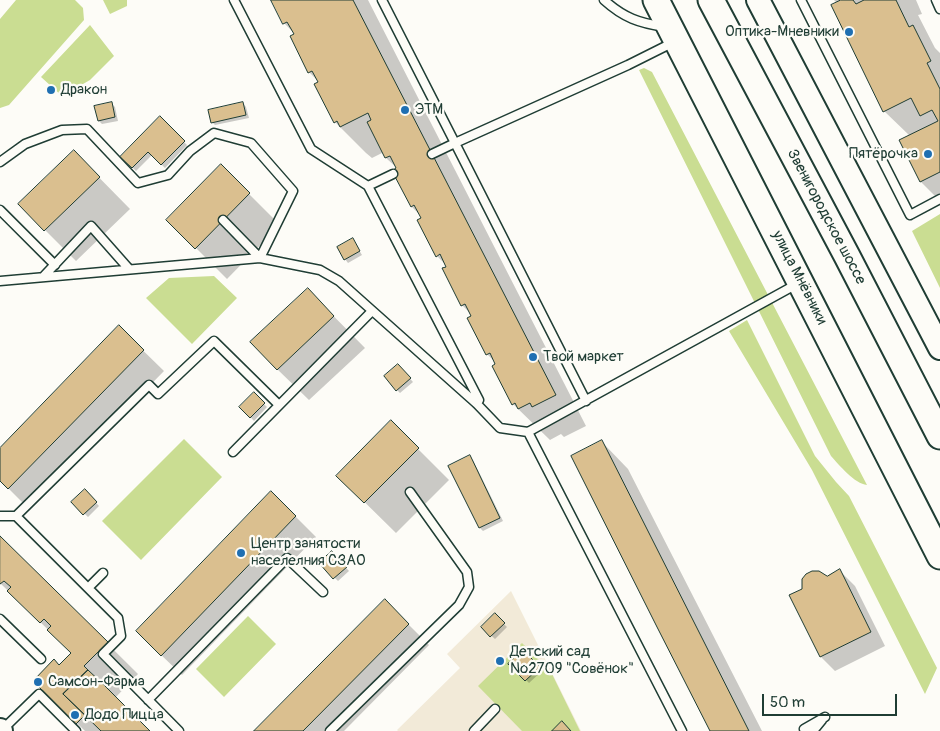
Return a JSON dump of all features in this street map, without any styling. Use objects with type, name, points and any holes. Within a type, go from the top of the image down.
[{"type":"main road","name":"улица Мнёвники","points":[[656,0],[940,556]]},
{"type":"main road","name":"Звенигородское шоссе","points":[[711,0],[940,436]]},
{"type":"main road","points":[[758,0],[940,348]]},
{"type":"lane","points":[[234,0],[311,149],[368,186],[479,400],[476,404]]},
{"type":"lane","points":[[382,0],[586,401]]},
{"type":"lane","points":[[604,0],[614,9],[639,23],[673,34]]},
{"type":"lane","points":[[801,0],[910,215],[940,199]]},
{"type":"lane","points":[[936,0],[940,9]]},
{"type":"lane","points":[[432,154],[628,65],[673,34]]},
{"type":"lane","points":[[0,162],[25,144],[62,130],[87,129],[138,183],[168,174],[190,151],[214,133],[250,142],[293,191],[260,258]]},
{"type":"lane","points":[[368,186],[393,174]]},
{"type":"lane","points":[[0,210],[55,265]]},
{"type":"lane","points":[[223,220],[260,258]]},
{"type":"lane","points":[[43,277],[91,226],[129,269]]},
{"type":"lane","points":[[0,281],[260,258],[290,262],[320,270],[339,281],[476,404],[500,428],[528,432],[801,282]]},
{"type":"lane","points":[[233,452],[372,311]]},
{"type":"lane","points":[[0,516],[16,516],[149,385],[158,394],[214,341],[280,405]]},
{"type":"lane","points":[[528,432],[682,731]]},
{"type":"lane","points":[[330,731],[459,605],[469,587],[467,572],[410,492]]},
{"type":"lane","points":[[16,516],[118,618],[121,636],[103,654],[178,731]]},
{"type":"lane","points":[[148,700],[286,558],[323,592]]},
{"type":"lane","points":[[88,588],[103,573]]},
{"type":"lane","points":[[0,619],[41,659]]},
{"type":"lane","points":[[1,730],[38,694],[76,731]]},
{"type":"lane","points":[[474,731],[495,710]]},
{"type":"lane","points":[[803,730],[825,717],[813,731]]},
{"type":"shaded area","name":"Детский сад №2709 \"Совёнок\"","points":[[511,591],[581,731],[398,731],[460,668],[447,654]]},
{"type":"green space","points":[[16,0],[75,0],[83,8],[84,20],[9,105],[0,108],[0,19]]},
{"type":"green space","points":[[103,0],[127,0],[127,6],[110,14]]},
{"type":"green space","points":[[90,25],[114,56],[90,80],[62,96],[41,77]]},
{"type":"green space","points":[[644,68],[652,72],[867,485],[852,478],[831,456],[639,70]]},
{"type":"green space","points":[[940,214],[940,288],[912,231]]},
{"type":"green space","points":[[214,276],[237,298],[192,344],[146,298],[169,278]]},
{"type":"green space","points":[[747,320],[815,456],[849,496],[937,668],[925,694],[812,470],[729,331]]},
{"type":"green space","points":[[184,439],[222,477],[141,560],[102,521]]},
{"type":"green space","points":[[248,616],[276,644],[224,697],[196,669]]},
{"type":"green space","points":[[522,643],[551,672],[580,731],[522,731],[478,686]]},
{"type":"building","points":[[271,0],[353,0],[556,395],[532,407],[530,403],[518,409],[515,403],[512,405],[492,366],[495,364],[490,353],[486,355],[467,318],[471,316],[465,304],[461,306],[442,268],[446,267],[440,254],[436,257],[417,220],[421,218],[414,205],[411,207],[392,171],[396,168],[390,156],[385,158],[367,122],[371,120],[368,113],[340,127],[337,121],[334,123],[314,84],[318,82],[312,71],[308,73],[290,36],[294,34],[287,22],[283,24]]},
{"type":"building","points":[[841,0],[853,0],[856,4],[864,0],[896,0],[909,27],[913,25],[931,61],[927,63],[940,89],[940,172],[920,182],[899,140],[938,121],[932,110],[920,116],[911,98],[883,112],[831,5]]},
{"type":"building","points":[[112,102],[115,117],[98,121],[94,106]]},
{"type":"building","points":[[243,102],[246,115],[211,123],[208,110]]},
{"type":"building","points":[[160,116],[185,141],[161,165],[148,152],[132,168],[120,157]]},
{"type":"building","points":[[74,150],[100,177],[44,231],[18,204]]},
{"type":"building","points":[[221,164],[250,193],[195,249],[166,220]]},
{"type":"building","points":[[353,238],[360,251],[344,260],[337,247]]},
{"type":"building","points":[[308,288],[334,316],[277,370],[250,342]]},
{"type":"building","points":[[119,325],[144,350],[8,489],[0,481],[0,448]]},
{"type":"building","points":[[398,364],[411,378],[396,391],[384,376]]},
{"type":"building","points":[[254,392],[265,403],[250,418],[239,407]]},
{"type":"building","points":[[391,420],[419,448],[364,503],[336,476]]},
{"type":"building","points":[[602,440],[749,731],[710,731],[657,627],[571,456]]},
{"type":"building","points":[[470,455],[500,518],[479,528],[448,466]]},
{"type":"building","points":[[85,489],[97,502],[83,515],[71,502]]},
{"type":"building","points":[[271,491],[296,516],[161,656],[136,631]]},
{"type":"building","points":[[0,536],[108,642],[84,666],[88,670],[63,694],[85,715],[76,724],[33,681],[54,659],[59,665],[71,653],[47,630],[51,626],[44,619],[40,623],[7,591],[11,587],[4,581],[0,584]]},
{"type":"building","points":[[332,551],[347,567],[333,579],[319,563]]},
{"type":"building","points":[[840,569],[871,632],[820,657],[789,595],[802,589],[802,579],[806,574],[812,571],[819,571],[827,576]]},
{"type":"building","points":[[385,599],[409,624],[303,731],[254,731]]},
{"type":"building","points":[[495,613],[505,623],[490,637],[481,627]]},
{"type":"building","points":[[523,650],[540,667],[525,681],[508,664]]},
{"type":"building","points":[[88,670],[150,731],[101,731],[63,694]]},
{"type":"building","points":[[562,721],[571,731],[552,731]]},
{"type":"place","name":"Оптика-Мневники","points":[[849,32]]},
{"type":"place","name":"Дракон","points":[[51,90]]},
{"type":"place","name":"ЭТМ","points":[[405,110]]},
{"type":"place","name":"Пятёрочка","points":[[928,154]]},
{"type":"place","name":"Твой маркет","points":[[533,357]]},
{"type":"place","name":"Центр занятости населелния СЗАО","points":[[241,553]]},
{"type":"place","name":"Детский сад №2709 \"Совёнок\"","points":[[500,661]]},
{"type":"place","name":"Самсон-Фарма","points":[[38,682]]},
{"type":"place","name":"Додо Пицца","points":[[75,715]]}]
